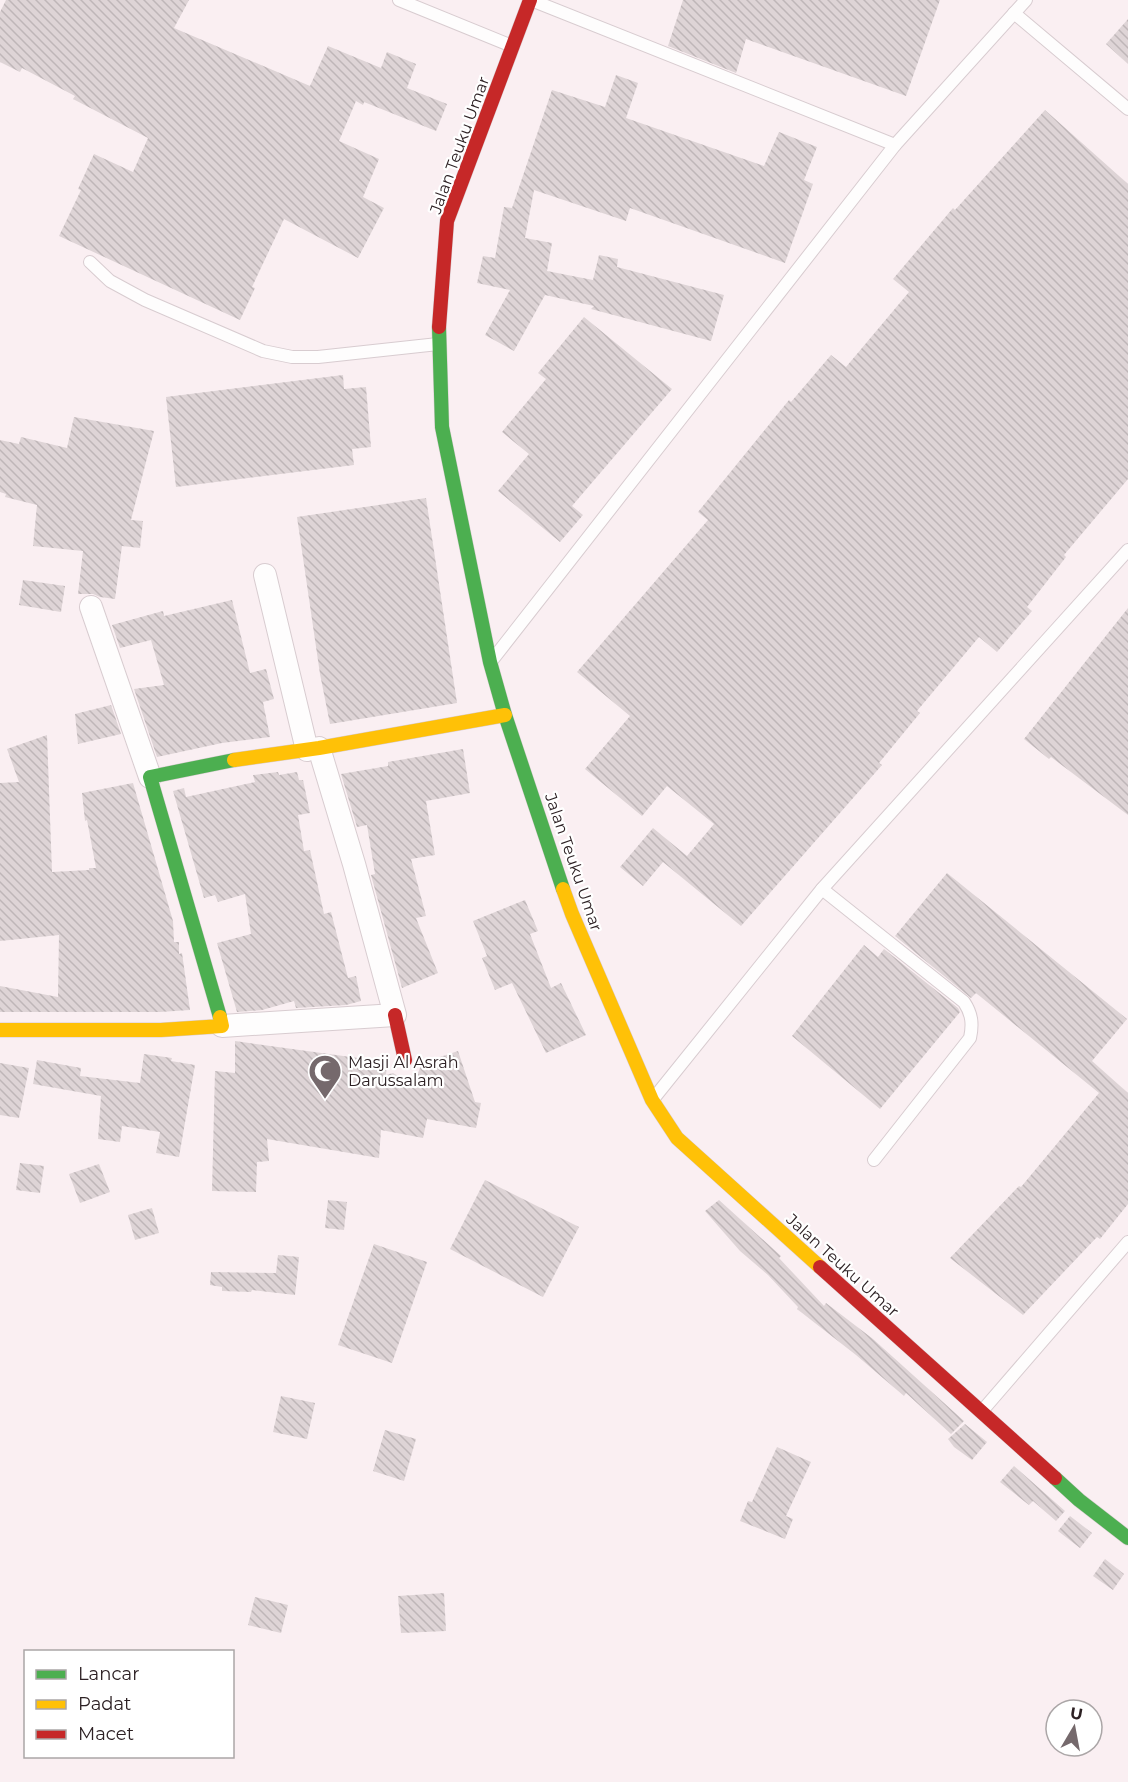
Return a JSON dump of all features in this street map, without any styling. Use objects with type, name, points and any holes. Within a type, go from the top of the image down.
[{"type":"main road","name":"Jalan Teuku Umar","points":[[530,0],[447,221],[439,327],[442,428],[490,662],[505,715],[572,914],[652,1100],[677,1138],[1079,1500],[1128,1538]]},
{"type":"main road","points":[[0,1030],[161,1030],[222,1026],[150,777],[225,761],[313,749],[505,715]]},
{"type":"main road","points":[[395,1015],[405,1060]]},
{"type":"street","points":[[222,1026],[395,1015],[354,864],[313,749],[265,575]]},
{"type":"street","points":[[91,607],[150,777]]},
{"type":"lane","points":[[399,0],[513,46]]},
{"type":"lane","points":[[530,0],[895,145]]},
{"type":"lane","points":[[490,662],[895,145],[1026,0]]},
{"type":"lane","points":[[1014,13],[1128,109]]},
{"type":"lane","points":[[90,262],[110,281],[145,300],[263,351],[292,357],[318,357],[439,344]]},
{"type":"lane","points":[[652,1100],[822,890],[1128,550]]},
{"type":"lane","points":[[822,890],[964,1002],[969,1009],[973,1025],[970,1038],[874,1160]]},
{"type":"lane","points":[[981,1412],[1128,1242]]},
{"type":"building","points":[[6,0],[189,0],[174,28],[310,86],[328,46],[381,68],[387,52],[416,64],[407,88],[447,104],[436,131],[364,102],[363,105],[356,101],[339,141],[379,159],[363,197],[384,208],[358,258],[284,219],[252,287],[255,288],[240,320],[59,236],[81,190],[78,189],[94,154],[133,172],[148,138],[73,99],[75,96],[22,68],[20,72],[0,62],[0,12]]},
{"type":"building","points":[[683,0],[940,0],[906,96],[746,39],[736,73],[668,46]]},
{"type":"building","points":[[1128,19],[1128,64],[1106,44]]},
{"type":"building","points":[[616,75],[638,83],[626,118],[764,166],[779,132],[817,147],[804,180],[813,184],[785,263],[630,208],[626,221],[534,190],[525,238],[552,243],[547,271],[593,280],[599,255],[618,259],[617,267],[724,295],[711,341],[591,309],[594,306],[545,295],[514,351],[485,335],[510,290],[477,283],[483,256],[495,258],[504,207],[512,208],[552,90],[605,107]]},
{"type":"building","points":[[1045,110],[1128,184],[1128,479],[1064,555],[1066,557],[1027,607],[1032,611],[997,652],[979,637],[917,711],[920,713],[879,763],[882,765],[741,926],[663,862],[643,886],[620,867],[653,828],[687,856],[714,824],[667,786],[642,816],[585,769],[630,716],[577,672],[708,520],[698,512],[789,400],[791,402],[831,355],[846,367],[909,292],[893,279],[953,208],[955,210]]},
{"type":"building","points":[[584,317],[672,389],[572,506],[583,515],[560,542],[498,491],[529,454],[502,432],[546,379],[538,373]]},
{"type":"building","points":[[343,375],[344,389],[366,387],[371,447],[352,449],[354,465],[176,487],[166,397]]},
{"type":"building","points":[[74,417],[154,431],[131,520],[143,521],[140,548],[122,546],[115,599],[93,594],[78,594],[83,551],[33,546],[37,505],[5,497],[6,494],[0,492],[0,440],[19,444],[21,437],[67,448]]},
{"type":"building","points":[[426,498],[457,703],[330,724],[320,674],[297,517]]},
{"type":"building","points":[[23,580],[65,586],[61,612],[19,605]]},
{"type":"building","points":[[232,600],[250,673],[266,669],[274,699],[263,702],[270,737],[222,743],[157,757],[134,689],[164,685],[151,640],[120,648],[112,625],[163,611],[164,616]]},
{"type":"building","points":[[1128,608],[1128,815],[1024,739]]},
{"type":"building","points":[[111,705],[121,734],[78,744],[75,714]]},
{"type":"building","points":[[47,735],[52,872],[96,868],[87,820],[85,821],[82,793],[133,783],[173,921],[174,942],[179,942],[179,954],[182,953],[190,1010],[0,1012],[0,986],[58,997],[59,935],[0,941],[0,783],[19,782],[7,749]]},
{"type":"building","points":[[463,749],[470,793],[426,801],[435,855],[411,859],[426,916],[416,918],[438,973],[402,988],[371,875],[375,874],[367,825],[357,827],[341,774],[388,766],[388,762]]},
{"type":"building","points":[[278,772],[279,775],[297,772],[299,780],[303,780],[310,813],[298,815],[304,851],[310,850],[324,914],[331,912],[348,978],[356,976],[361,1001],[346,1005],[296,1008],[294,1001],[262,1010],[237,1012],[217,943],[251,934],[245,894],[218,902],[215,895],[204,898],[173,791],[184,788],[186,797],[255,782],[253,775]]},
{"type":"building","points":[[947,873],[1127,1019],[1092,1061],[1128,1093],[1128,1204],[1100,1239],[1097,1237],[1023,1315],[950,1258],[1019,1186],[1021,1187],[1099,1093],[976,993],[971,998],[895,936]]},
{"type":"building","points":[[525,900],[538,931],[530,934],[551,988],[561,983],[586,1035],[546,1053],[512,983],[495,990],[482,958],[487,956],[473,921]]},
{"type":"building","points":[[864,945],[878,957],[884,949],[958,1008],[960,1012],[880,1109],[792,1036]]},
{"type":"building","points":[[235,1041],[387,1062],[386,1075],[393,1073],[408,1078],[418,1073],[422,1063],[458,1051],[475,1102],[481,1103],[476,1128],[427,1119],[423,1138],[381,1130],[379,1158],[267,1139],[269,1161],[257,1162],[256,1192],[212,1191],[215,1071],[235,1073]]},
{"type":"building","points":[[144,1054],[172,1058],[171,1061],[195,1065],[179,1157],[156,1153],[160,1132],[122,1126],[120,1142],[98,1139],[101,1096],[33,1084],[37,1060],[81,1068],[80,1076],[140,1083]]},
{"type":"building","points":[[0,1063],[29,1068],[19,1118],[0,1115]]},
{"type":"building","points":[[20,1163],[44,1166],[40,1193],[16,1190]]},
{"type":"building","points":[[99,1164],[110,1192],[80,1203],[69,1174]]},
{"type":"building","points":[[485,1180],[579,1227],[543,1297],[450,1249]]},
{"type":"building","points":[[328,1200],[347,1202],[344,1230],[325,1228]]},
{"type":"building","points":[[719,1200],[781,1256],[779,1258],[824,1306],[826,1303],[873,1339],[964,1421],[951,1434],[906,1393],[904,1396],[797,1309],[798,1307],[768,1275],[740,1251],[705,1211]]},
{"type":"building","points":[[152,1208],[159,1233],[135,1240],[128,1215]]},
{"type":"building","points":[[374,1244],[427,1262],[392,1363],[338,1345]]},
{"type":"building","points":[[278,1255],[299,1257],[295,1295],[252,1290],[251,1292],[222,1291],[222,1287],[210,1285],[211,1272],[276,1273]]},
{"type":"building","points":[[281,1396],[315,1403],[307,1439],[273,1432]]},
{"type":"building","points":[[965,1424],[987,1442],[972,1460],[954,1447],[948,1439]]},
{"type":"building","points":[[385,1430],[416,1439],[404,1481],[373,1471]]},
{"type":"building","points":[[777,1447],[811,1462],[786,1516],[793,1519],[785,1539],[740,1521],[748,1501],[752,1502]]},
{"type":"building","points":[[1014,1466],[1065,1511],[1056,1521],[1033,1501],[1029,1505],[1000,1482]]},
{"type":"building","points":[[1070,1516],[1092,1533],[1080,1548],[1058,1531]]},
{"type":"building","points":[[1105,1559],[1124,1574],[1113,1590],[1093,1576]]},
{"type":"building","points":[[444,1593],[446,1631],[401,1633],[398,1596]]},
{"type":"building","points":[[255,1597],[288,1605],[281,1633],[248,1625]]},
{"type":"traffic: fast","points":[[439,327],[442,427],[490,662],[505,715],[563,889]]},
{"type":"traffic: fast","points":[[220,1017],[150,777],[234,760]]},
{"type":"traffic: fast","points":[[1055,1478],[1128,1538]]},
{"type":"traffic: slow","points":[[234,760],[319,748],[505,715]]},
{"type":"traffic: slow","points":[[563,889],[652,1100],[677,1138],[820,1267]]},
{"type":"traffic: slow","points":[[0,1030],[161,1030],[222,1026],[220,1017]]},
{"type":"traffic: jam","points":[[439,327],[447,221],[530,0]]},
{"type":"traffic: jam","points":[[395,1015],[405,1060]]},
{"type":"traffic: jam","points":[[820,1267],[1055,1478]]},
{"type":"place","name":"Masji Al Asrah Darussalam","points":[[325,1100]]}]
